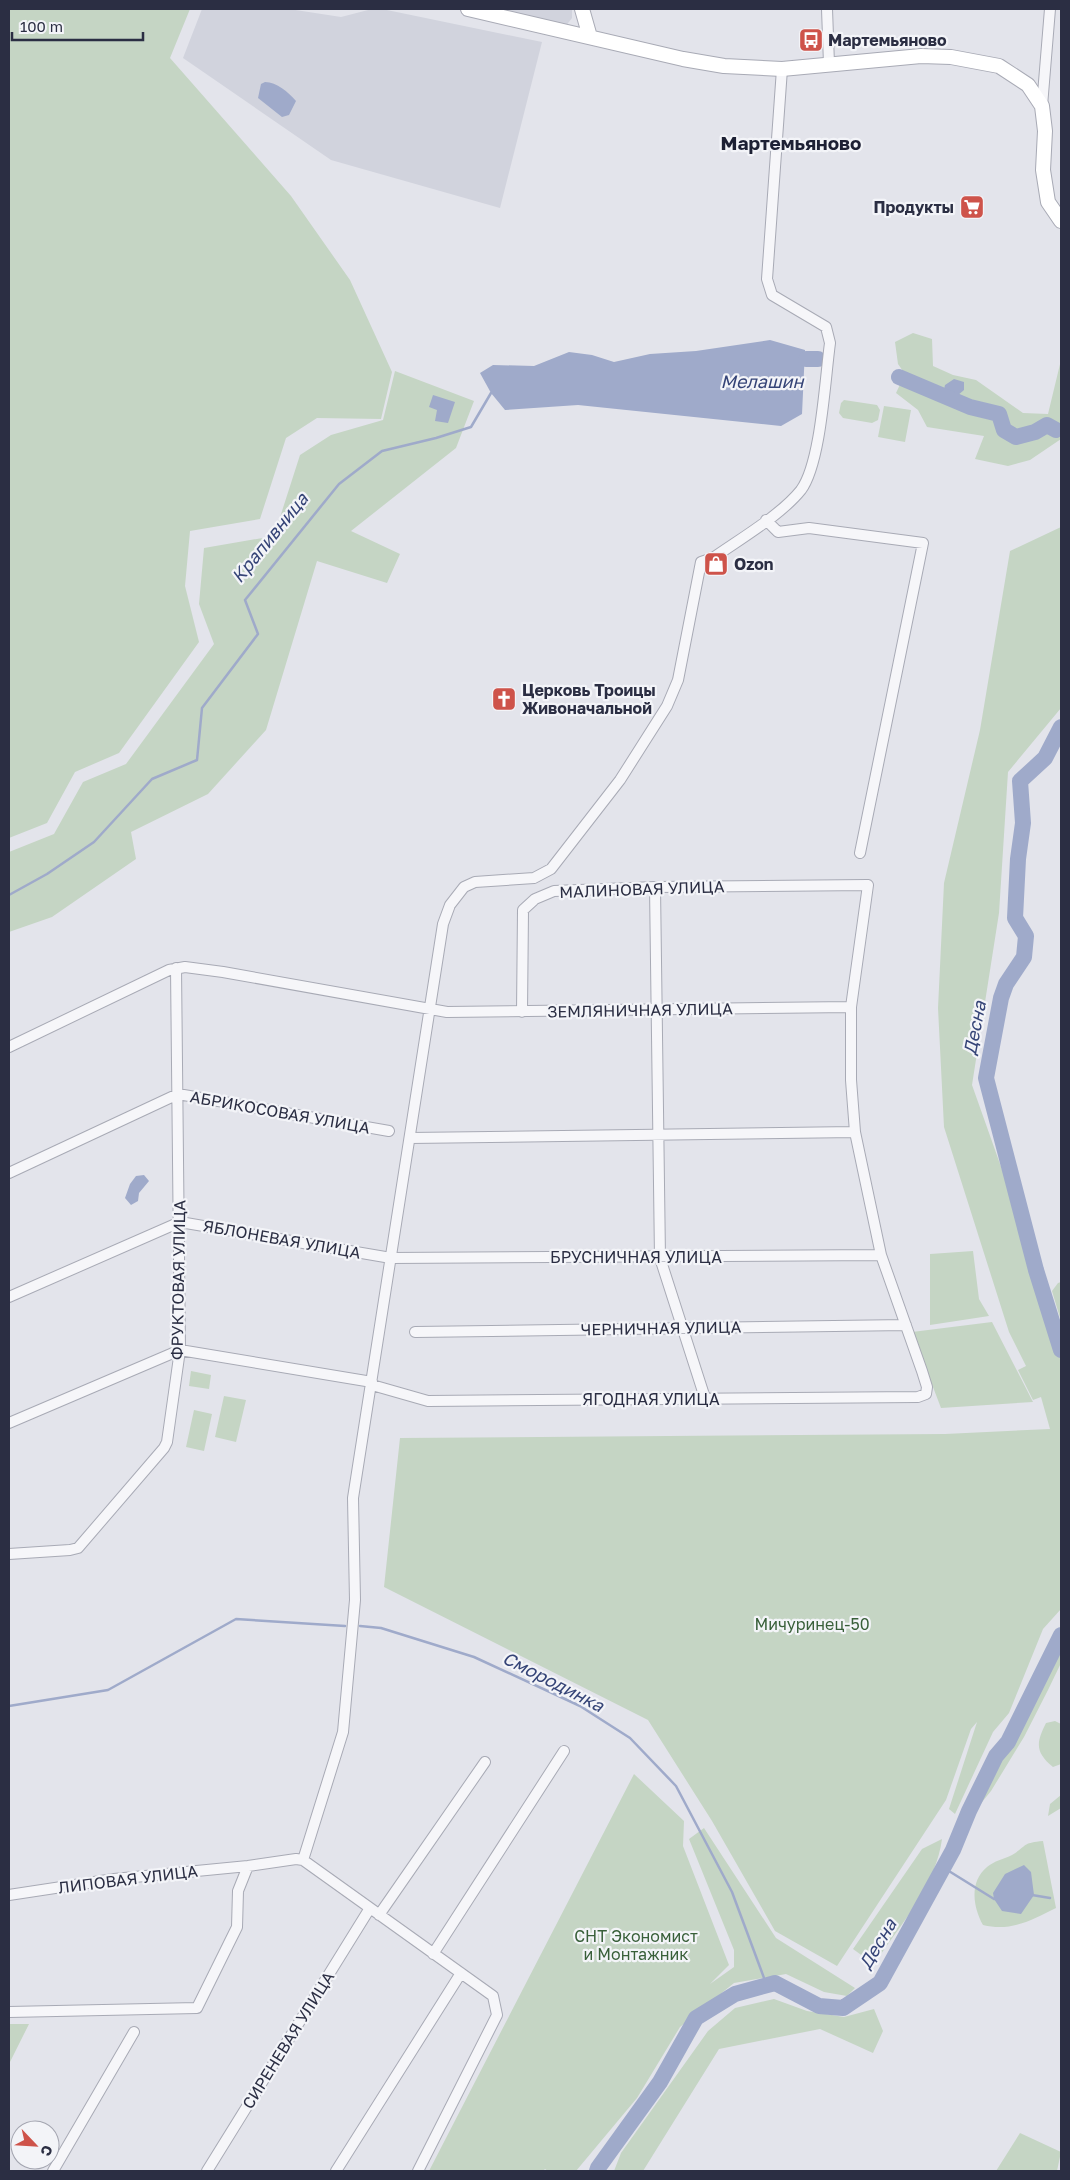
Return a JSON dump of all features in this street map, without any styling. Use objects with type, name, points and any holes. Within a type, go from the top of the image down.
[{"type":"street","points":[[468,9],[724,66],[782,68],[922,56],[951,57],[999,66],[1028,85],[1042,106]]},
{"type":"street","points":[[582,9],[590,37]]},
{"type":"street","points":[[827,9],[829,64]]},
{"type":"street","points":[[1050,9],[1042,106],[1045,131],[1043,170],[1048,202],[1061,221]]},
{"type":"street","points":[[418,2171],[497,2015],[493,1996],[303,1860],[343,1732],[355,1600],[353,1498],[443,924],[450,905],[464,887],[475,882],[534,878],[551,869],[620,780],[667,706],[678,680],[702,562],[713,558],[787,505],[802,488],[816,454],[830,343],[826,327],[772,295],[767,279],[782,68]]},
{"type":"street","points":[[766,520],[778,532],[809,528],[923,543],[860,853]]},
{"type":"street","name":"МАЛИНОВАЯ УЛИЦА","points":[[522,1012],[523,910],[535,899],[554,891],[655,887],[868,885],[851,1008]]},
{"type":"street","points":[[655,887],[660,1258],[705,1398]]},
{"type":"street","points":[[9,1048],[168,970],[176,968],[223,972],[430,1009]]},
{"type":"street","name":"ФРУКТОВАЯ УЛИЦА","points":[[9,1554],[78,1548],[164,1448],[167,1442],[180,1350],[176,968]]},
{"type":"street","points":[[851,1008],[851,1080],[854,1132],[881,1255],[906,1326]]},
{"type":"street","name":"ЗЕМЛЯНИЧНАЯ УЛИЦА","points":[[430,1009],[447,1012],[522,1012],[851,1008]]},
{"type":"street","name":"АБРИКОСОВАЯ УЛИЦА","points":[[9,1173],[178,1094],[389,1132]]},
{"type":"street","points":[[410,1138],[854,1132]]},
{"type":"street","name":"ЯБЛОНЕВАЯ УЛИЦА","points":[[9,1297],[180,1222],[391,1258]]},
{"type":"street","name":"БРУСНИЧНАЯ УЛИЦА","points":[[391,1258],[660,1258],[881,1255]]},
{"type":"street","name":"ЯГОДНАЯ УЛИЦА","points":[[180,1350],[372,1384],[428,1401],[918,1397],[926,1394],[927,1387],[906,1326]]},
{"type":"street","name":"ЧЕРНИЧНАЯ УЛИЦА","points":[[415,1332],[682,1327],[906,1326]]},
{"type":"street","points":[[9,1423],[180,1350]]},
{"type":"street","points":[[433,1954],[564,1751]]},
{"type":"street","points":[[379,1915],[485,1762]]},
{"type":"street","name":"ЛИПОВАЯ УЛИЦА","points":[[9,1895],[114,1879],[248,1866],[296,1859],[303,1860]]},
{"type":"street","points":[[9,2012],[198,2008],[237,1927],[238,1892],[248,1866]]},
{"type":"street","name":"СИРЕНЕВАЯ УЛИЦА","points":[[207,2171],[370,1908]]},
{"type":"street","points":[[336,2171],[461,1973]]},
{"type":"street","points":[[53,2171],[134,2032]]},
{"type":"shaded area","points":[[202,9],[289,9],[341,17],[372,9],[382,9],[542,42],[500,208],[331,160],[183,58]]},
{"type":"shaded area","points":[[504,9],[572,9],[572,18],[565,27],[507,13]]},
{"type":"green space","points":[[9,9],[190,9],[170,58],[291,196],[350,280],[392,372],[381,419],[317,418],[286,438],[260,519],[190,531],[185,586],[199,642],[119,753],[75,772],[47,823],[9,838]]},
{"type":"green space","points":[[913,333],[932,339],[933,366],[953,375],[976,380],[1023,413],[1048,414],[1061,360],[1061,439],[1030,460],[1008,466],[975,459],[984,436],[927,427],[918,410],[896,393],[905,374],[898,364],[895,342]]},
{"type":"green space","points":[[395,371],[474,401],[456,448],[351,531],[400,554],[387,583],[317,561],[266,730],[208,794],[131,832],[136,859],[52,917],[9,932],[9,852],[54,834],[83,782],[126,764],[214,644],[199,604],[204,548],[274,536],[300,455],[331,435],[383,420]]},
{"type":"green space","points":[[844,400],[877,405],[880,410],[878,420],[872,423],[843,418],[839,413],[841,403]]},
{"type":"green space","points":[[884,406],[911,410],[905,442],[878,437]]},
{"type":"green space","name":"Мичуринец-50","points":[[1061,527],[1061,708],[1008,772],[999,913],[972,1085],[1061,1336],[1061,1609],[1043,1629],[1009,1713],[993,1732],[955,1814],[949,1809],[977,1722],[971,1729],[946,1800],[837,1966],[775,1931],[712,1821],[648,1720],[384,1587],[400,1438],[945,1434],[1050,1429],[1041,1397],[1033,1400],[1018,1370],[1026,1366],[1009,1332],[944,1127],[938,1008],[944,883],[980,730],[1010,551]]},
{"type":"green space","points":[[973,1251],[979,1299],[989,1316],[930,1325],[930,1254]]},
{"type":"green space","points":[[1061,1282],[1061,1321],[1052,1291]]},
{"type":"green space","points":[[992,1322],[1033,1402],[941,1408],[912,1332]]},
{"type":"green space","points":[[191,1371],[211,1375],[209,1389],[189,1386]]},
{"type":"green space","points":[[224,1396],[246,1400],[236,1442],[215,1437]]},
{"type":"green space","points":[[194,1410],[212,1414],[204,1451],[186,1447]]},
{"type":"green space","points":[[1061,1640],[1061,1663],[1024,1737],[991,1791],[974,1812],[965,1813],[975,1792],[1011,1743]]},
{"type":"green space","points":[[1055,1721],[1061,1724],[1061,1764],[1053,1767],[1040,1752],[1039,1742],[1046,1723]]},
{"type":"green space","name":"СНТ Экономист и Монтажник","points":[[634,1774],[684,1821],[683,1846],[729,1965],[710,1984],[734,1967],[734,1950],[689,1839],[704,1828],[776,1938],[855,1988],[847,1996],[824,1992],[786,1974],[734,1983],[680,2027],[637,2098],[576,2171],[548,2171],[545,2169],[543,2171],[429,2171]]},
{"type":"green space","points":[[1061,1795],[1061,1808],[1048,1816],[1050,1804]]},
{"type":"green space","points":[[942,1839],[939,1855],[927,1885],[919,1900],[881,1954],[864,1957],[853,1949],[922,1849]]},
{"type":"green space","points":[[1043,1841],[1056,1908],[1021,1924],[1003,1927],[983,1925],[975,1903],[975,1887],[981,1873],[990,1865],[1012,1855],[1026,1845]]},
{"type":"green space","points":[[774,1999],[807,2011],[844,2017],[874,2009],[883,2031],[873,2053],[820,2029],[719,2049],[643,2171],[614,2171],[621,2153],[708,2031],[735,2008]]},
{"type":"green space","points":[[9,2024],[29,2024],[9,2064]]},
{"type":"green space","points":[[1020,2133],[1061,2152],[1057,2171],[996,2171]]},
{"type":"water","points":[[265,82],[278,86],[296,101],[289,115],[282,117],[258,98],[261,84]]},
{"type":"water","name":"Мелашин","points":[[770,340],[805,350],[802,414],[781,426],[578,405],[505,410],[491,393],[480,373],[493,365],[534,366],[569,352],[592,355],[614,362],[650,354],[696,351]]},
{"type":"water","points":[[954,379],[964,382],[964,390],[951,401],[942,399],[945,385]]},
{"type":"water","points":[[433,395],[455,402],[448,423],[435,421],[437,410],[429,407]]},
{"type":"water","points":[[144,1175],[149,1181],[139,1193],[138,1201],[131,1205],[125,1198],[130,1184],[136,1176]]},
{"type":"water","points":[[1024,1865],[1031,1872],[1034,1895],[1021,1914],[1002,1911],[994,1899],[993,1893],[1005,1874]]},
{"type":"waterway","name":"Крапивница","points":[[806,359],[818,359]]},
{"type":"waterway","name":"Крапивница","points":[[899,377],[970,407],[999,414],[1004,430],[1016,437],[1035,432],[1047,425],[1056,430]]},
{"type":"waterway","name":"Крапивница","points":[[9,895],[47,874],[94,842],[152,779],[197,760],[202,708],[258,634],[245,600],[339,484],[382,451],[436,438],[471,427],[491,393]]},
{"type":"waterway","name":"Десна","points":[[1061,727],[1045,758],[1020,781],[1023,823],[1018,859],[1015,918],[1026,936],[1024,957],[1006,984],[1001,998],[986,1078],[1036,1270],[1061,1350]]},
{"type":"waterway","name":"Смородинка","points":[[9,1706],[108,1690],[236,1619],[345,1626]]},
{"type":"waterway","name":"Смородинка","points":[[360,1626],[381,1628],[474,1657],[580,1706],[630,1738],[676,1786],[732,1892],[767,1986]]},
{"type":"waterway","name":"Десна","points":[[597,2171],[660,2082],[696,2018],[735,1994],[775,1983],[819,2006],[843,2008],[880,1983],[953,1850],[969,1811],[996,1756],[1008,1742],[1061,1635]]},
{"type":"waterway","points":[[944,1868],[994,1899],[997,1899]]},
{"type":"waterway","points":[[1032,1895],[1050,1898]]},
{"type":"place","name":"Мартемьяново","points":[[811,40]]},
{"type":"place","name":"Продукты","points":[[972,207]]},
{"type":"place","name":"Ozon","points":[[716,564]]},
{"type":"place","name":"Церковь Троицы Живоначальной","points":[[504,699]]},
{"type":"district","name":"Мартемьяново","points":[[791,143]]}]
